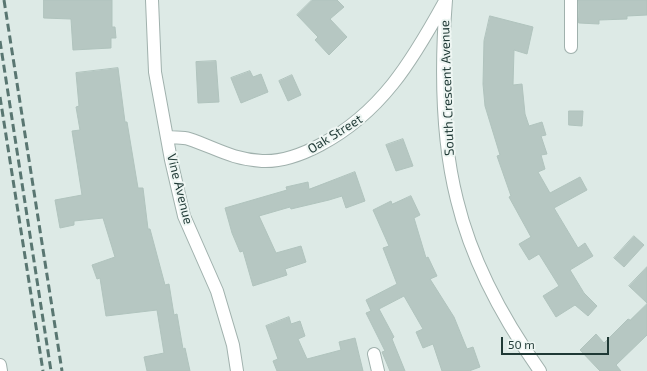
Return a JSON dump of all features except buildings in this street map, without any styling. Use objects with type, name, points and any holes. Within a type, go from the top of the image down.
[{"type":"street","name":"Vine Avenue","points":[[152,0],[155,72],[171,160],[184,216],[217,291],[233,345],[237,371]]},
{"type":"street","name":"Oak Street","points":[[168,137],[188,139],[230,156],[263,161],[301,155],[331,139],[363,117],[393,84],[417,51],[446,0]]},
{"type":"street","name":"South Crescent Avenue","points":[[446,0],[444,34],[445,111],[449,158],[457,200],[472,248],[493,296],[517,338],[540,371]]},
{"type":"street","points":[[571,0],[571,47]]},
{"type":"street","points":[[374,354],[378,371]]},
{"type":"street","points":[[0,365],[1,371]]},
{"type":"railway","points":[[4,0],[62,371]]},
{"type":"railway","points":[[0,41],[51,371]]},
{"type":"railway","points":[[0,97],[43,371]]}]
